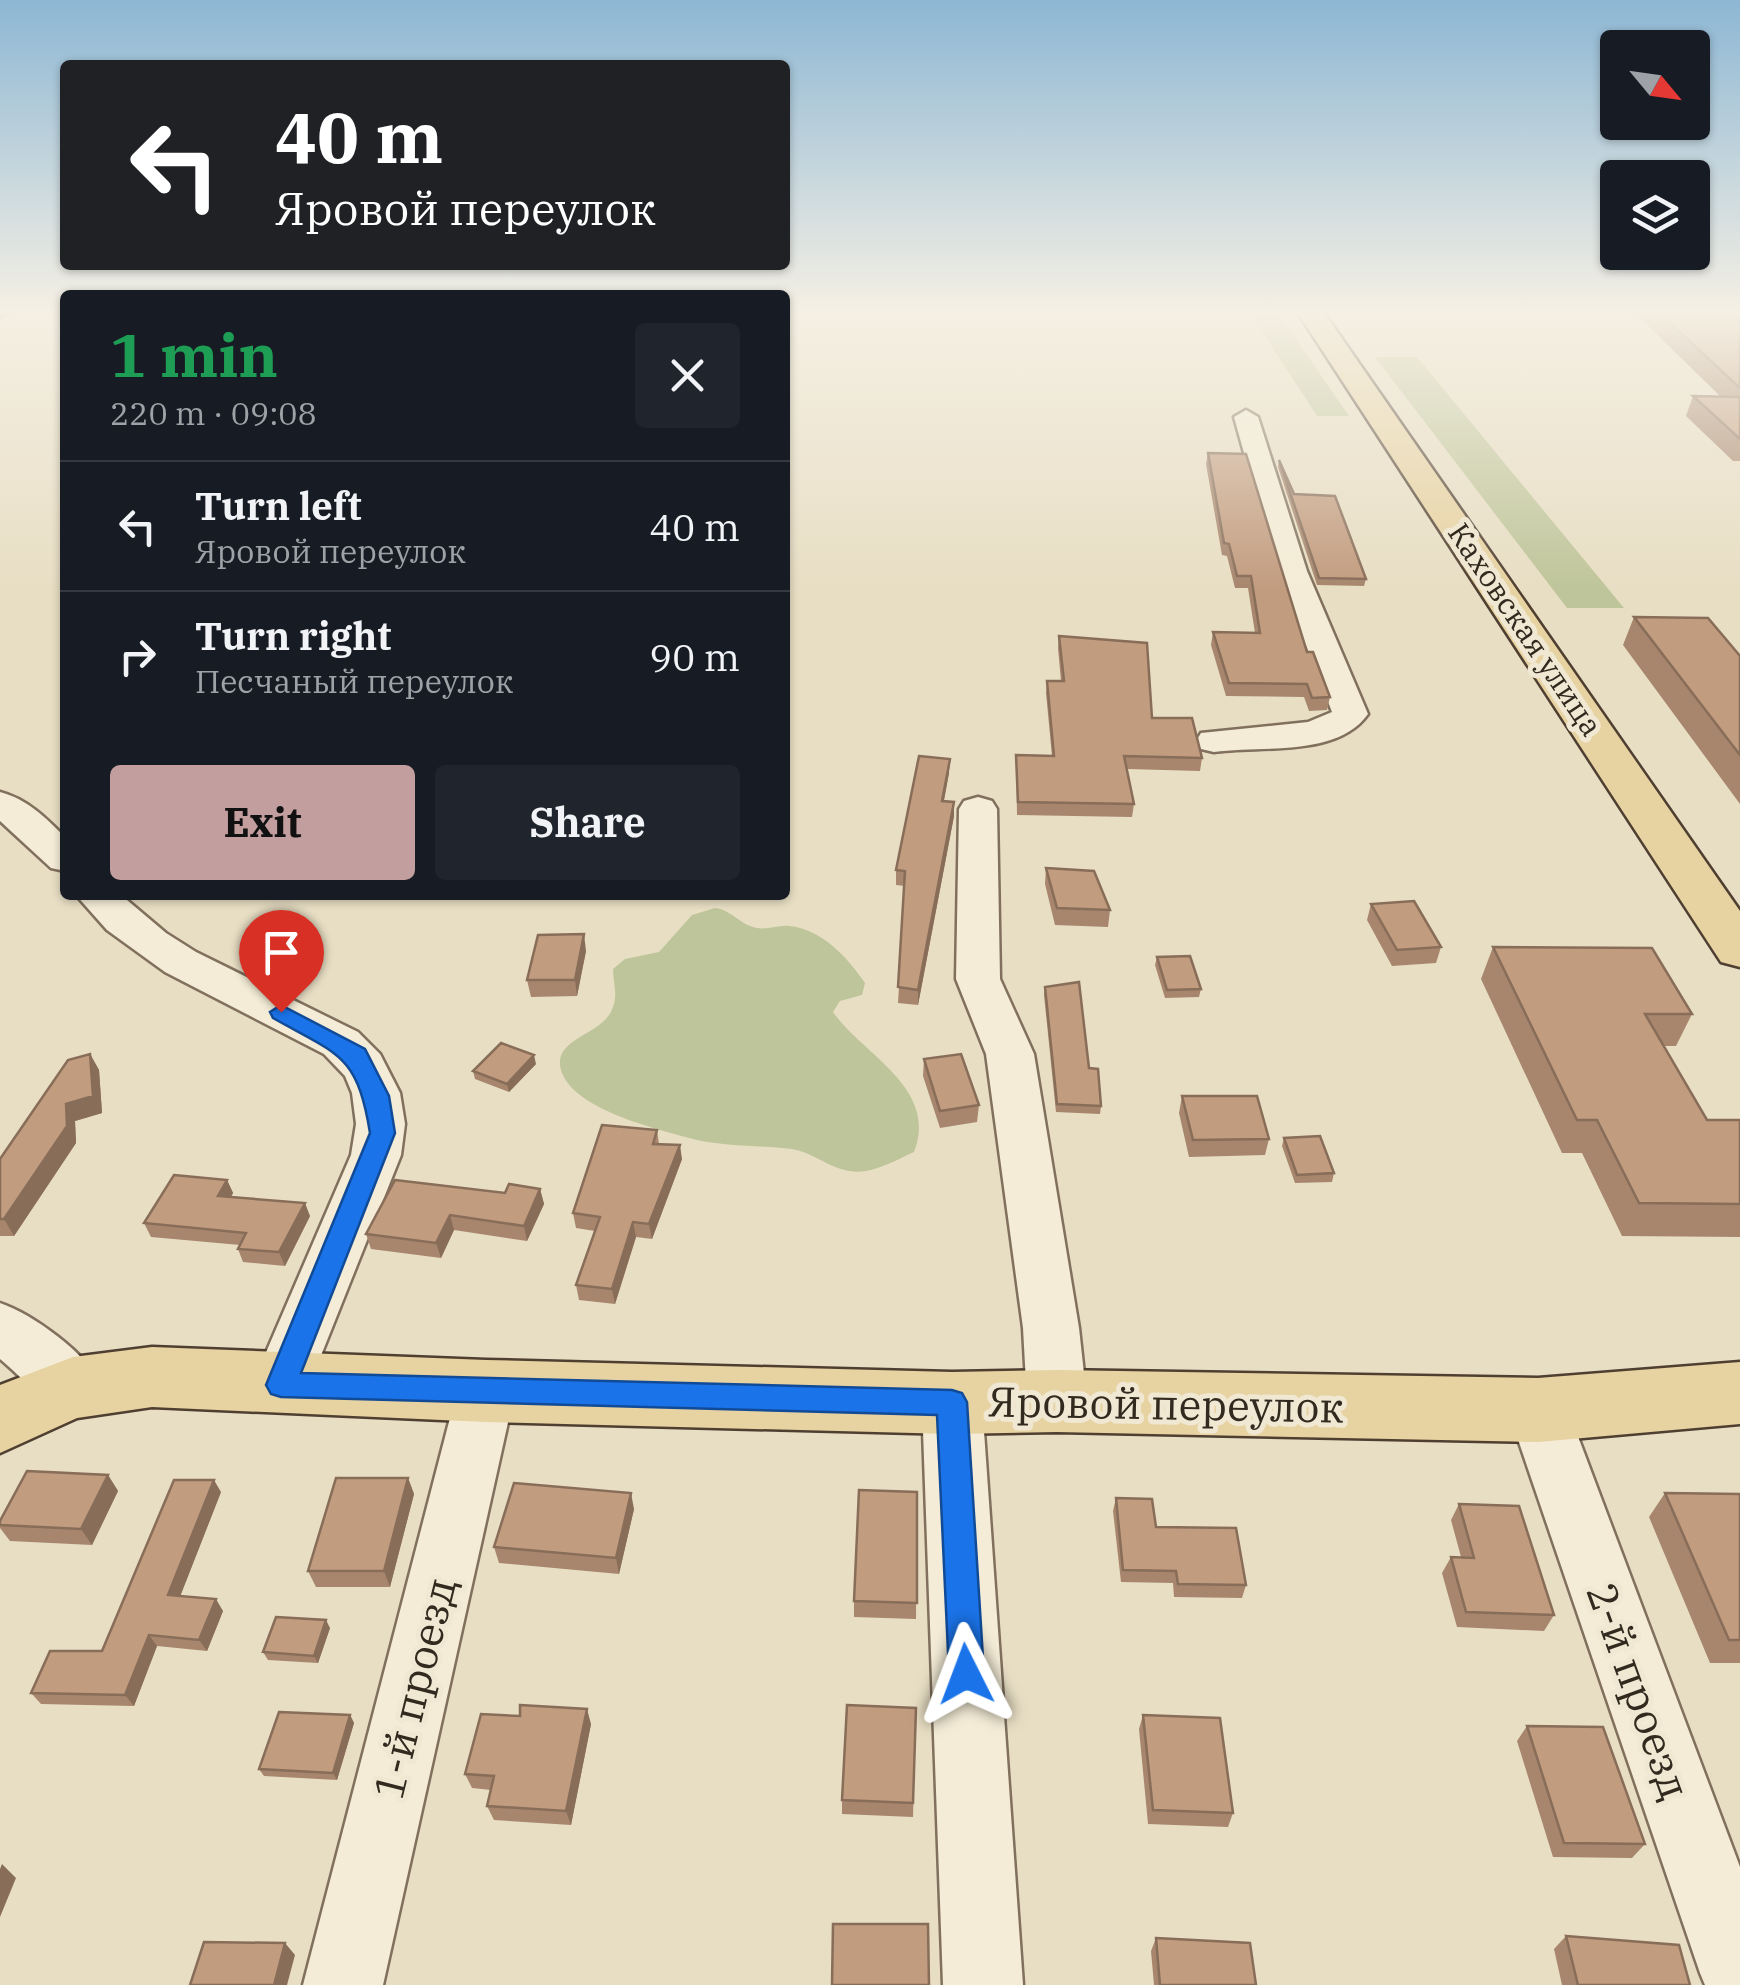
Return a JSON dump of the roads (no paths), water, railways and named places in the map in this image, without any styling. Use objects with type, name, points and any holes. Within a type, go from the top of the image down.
[{"type":"main road","name":"Каховская улица","points":[[1371,403],[1740,950]]},
{"type":"main road","name":"Яровой переулок","points":[[0,1421],[73,1385],[108,1378],[152,1377],[486,1391],[1538,1410],[1740,1393]]},
{"type":"street","points":[[1214,741],[1324,730],[1342,724],[1350,714],[1292,571],[1246,417]]},
{"type":"street","points":[[0,804],[60,854]]},
{"type":"street","points":[[978,809],[978,980],[1010,1054],[1051,1328],[1057,1401]]},
{"type":"street","points":[[102,900],[144,941],[341,1044],[356,1055],[376,1096],[383,1133],[376,1155],[281,1385]]},
{"type":"street","points":[[0,1326],[73,1385]]},
{"type":"street","name":"1-й проезд","points":[[343,1985],[486,1391]]},
{"type":"street","points":[[952,1402],[983,1985]]},
{"type":"street","name":"2-й проезд","points":[[1538,1410],[1740,1972]]}]
